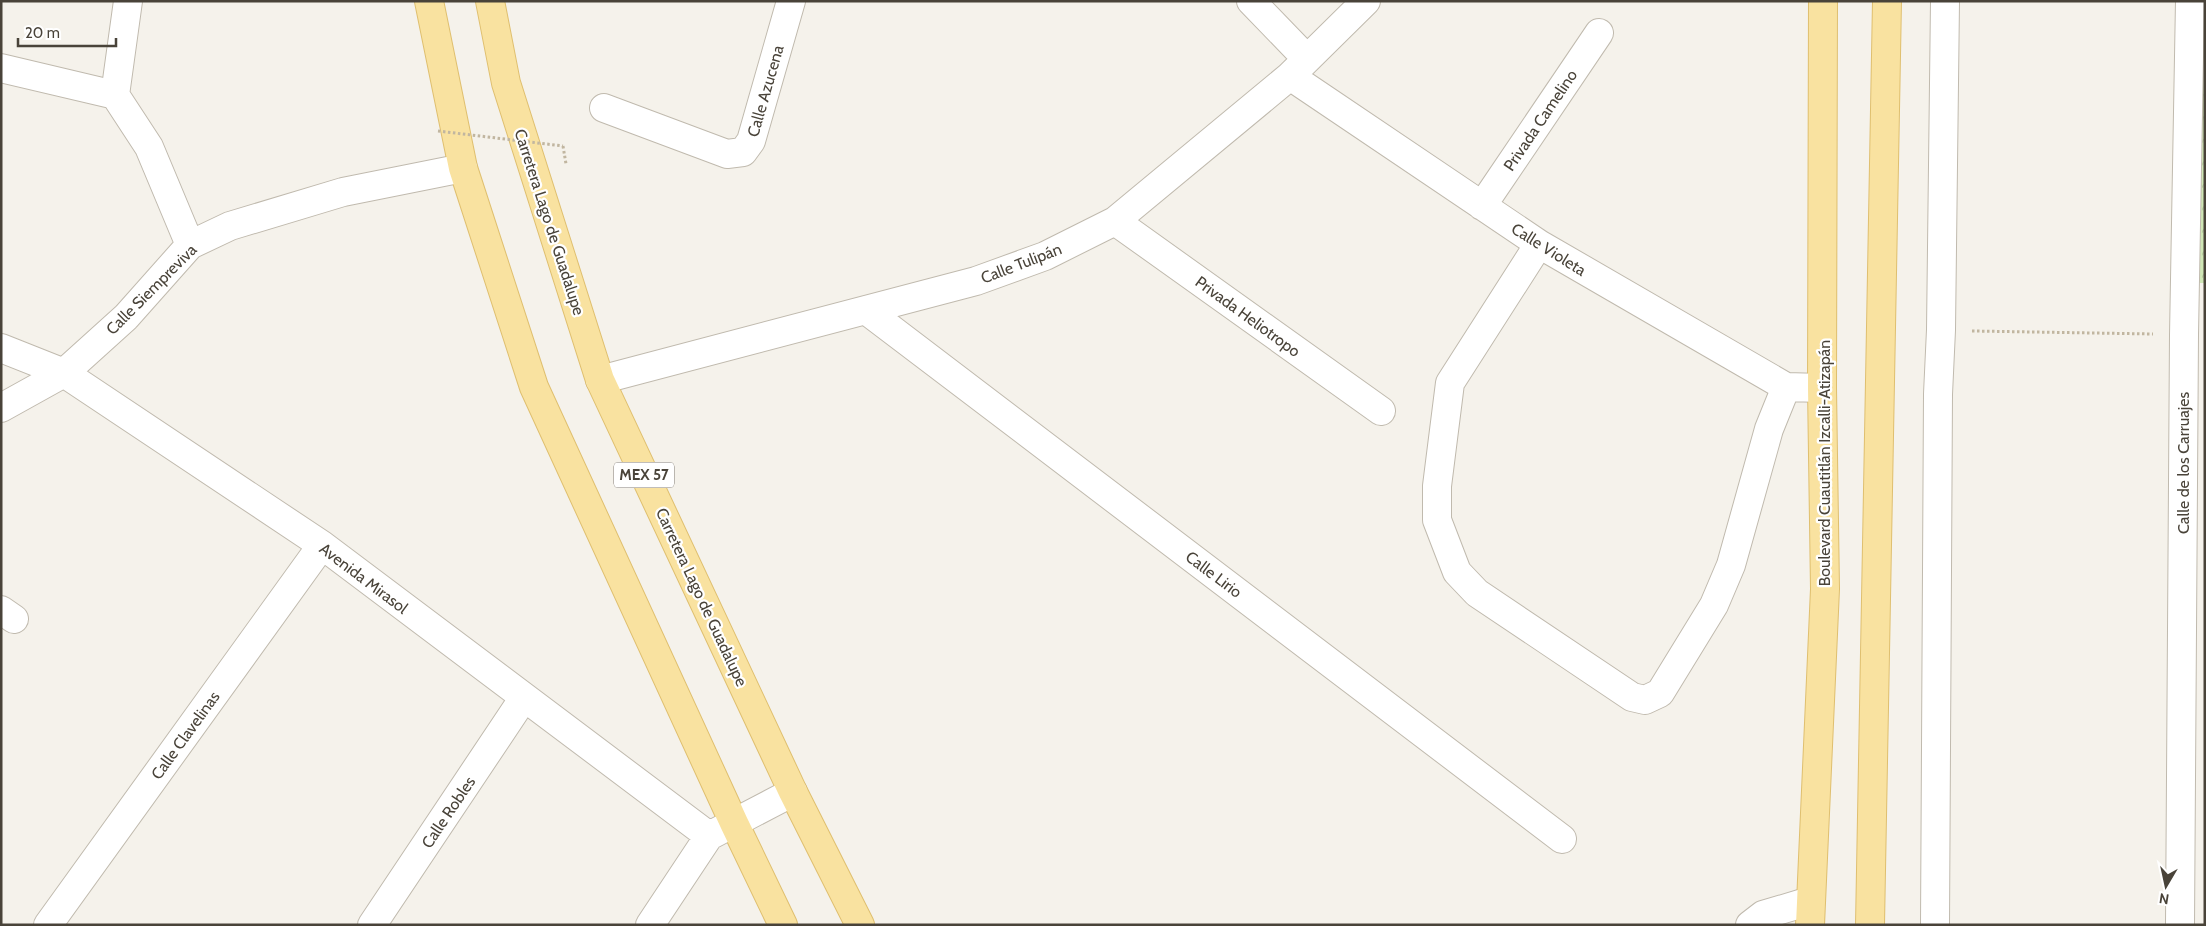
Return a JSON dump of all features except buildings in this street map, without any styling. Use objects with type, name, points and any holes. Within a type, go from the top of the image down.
[{"type":"main road","points":[[429,1],[463,168],[534,387],[734,823],[783,925]]},
{"type":"main road","name":"Carretera Lago de Guadalupe","points":[[490,1],[506,83],[600,380],[793,792],[860,925]]},
{"type":"main road","name":"Boulevard Cuautitlán Izcalli-Atizapán","points":[[1810,913],[1825,589],[1822,388],[1823,1]]},
{"type":"main road","points":[[1870,925],[1887,1]]},
{"type":"street","points":[[128,1],[116,95],[149,147],[190,245]]},
{"type":"street","name":"Calle Azucena","points":[[604,108],[727,154],[743,152],[751,142],[791,1]]},
{"type":"street","name":"Calle Violeta","points":[[1251,1],[1299,68],[1482,206],[1539,244],[1786,388]]},
{"type":"street","name":"Calle Tulipán","points":[[600,380],[976,281],[1045,256],[1115,221],[1299,68],[1366,1]]},
{"type":"street","points":[[1935,925],[1938,394],[1941,330],[1945,1]]},
{"type":"street","name":"Calle de los Carruajes","points":[[2180,925],[2184,335],[2190,1]]},
{"type":"street","name":"Privada Camelino","points":[[1482,206],[1599,33]]},
{"type":"street","points":[[1,68],[116,95]]},
{"type":"street","name":"Calle Siempreviva","points":[[1,408],[64,373],[126,317],[190,245],[230,226],[343,192],[463,168]]},
{"type":"street","name":"Privada Heliotropo","points":[[1115,221],[1381,411]]},
{"type":"street","points":[[1539,244],[1450,383],[1437,486],[1438,520],[1457,572],[1477,593],[1632,697],[1646,700],[1660,692],[1714,605],[1731,565],[1769,429],[1786,388],[1822,388]]},
{"type":"street","name":"Calle Lirio","points":[[866,310],[1562,839]]},
{"type":"street","name":"Avenida Mirasol","points":[[1,348],[64,373],[322,545],[523,699],[708,836]]},
{"type":"street","name":"Calle Clavelinas","points":[[48,925],[322,545]]},
{"type":"street","name":"Calle Robles","points":[[372,925],[523,699]]},
{"type":"street","points":[[650,925],[708,836],[793,792]]},
{"type":"street","points":[[1750,925],[1763,915],[1810,913]]},
{"type":"path","points":[[438,131],[563,146]]},
{"type":"path","points":[[1941,330],[2184,335]]},
{"type":"green space","points":[[2205,47],[2205,283],[2195,283]]}]
